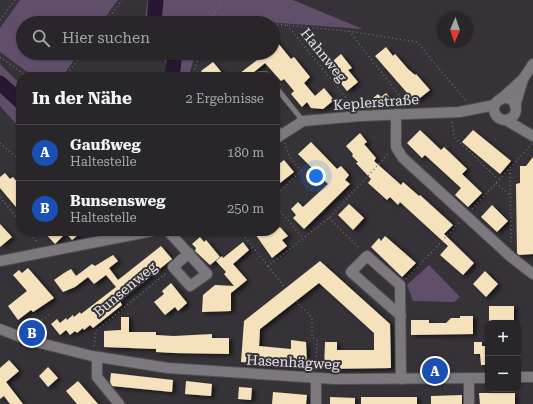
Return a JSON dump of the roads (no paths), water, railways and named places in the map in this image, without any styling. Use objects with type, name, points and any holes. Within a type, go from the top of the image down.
[{"type":"street","points":[[497,107],[523,79],[533,64]]},
{"type":"street","points":[[512,114],[523,79]]},
{"type":"street","name":"Keplerstraße","points":[[280,135],[303,121],[360,116],[455,112],[497,107],[509,99],[512,114],[532,140]]},
{"type":"street","name":"Keplerstraße","points":[[455,112],[497,107]]},
{"type":"street","name":"Keplerstraße","points":[[497,107],[500,119],[512,114]]},
{"type":"street","points":[[396,114],[396,147],[403,158],[511,257],[533,274]]},
{"type":"street","points":[[0,261],[44,251],[134,236]]},
{"type":"street","name":"Bunsenweg","points":[[173,236],[189,253],[207,274],[190,286],[173,267],[189,253]]},
{"type":"street","points":[[401,316],[351,272],[367,256],[400,285],[401,316],[401,379]]},
{"type":"street","name":"Hasenhägweg","points":[[0,328],[21,337],[95,357],[168,368],[316,378],[485,378]]},
{"type":"street","points":[[95,357],[97,377],[119,404]]},
{"type":"street","points":[[521,377],[533,377]]},
{"type":"street","points":[[316,378],[316,404]]},
{"type":"street","points":[[469,378],[469,404]]},
{"type":"lane","points":[[280,92],[303,121]]},
{"type":"waterway","points":[[155,16],[156,0]]},
{"type":"waterway","points":[[173,72],[174,60]]},
{"type":"waterway","points":[[0,83],[16,97]]},
{"type":"place","name":"Bunsensweg","points":[[32,333]]},
{"type":"place","name":"Gaußweg","points":[[435,371]]}]
